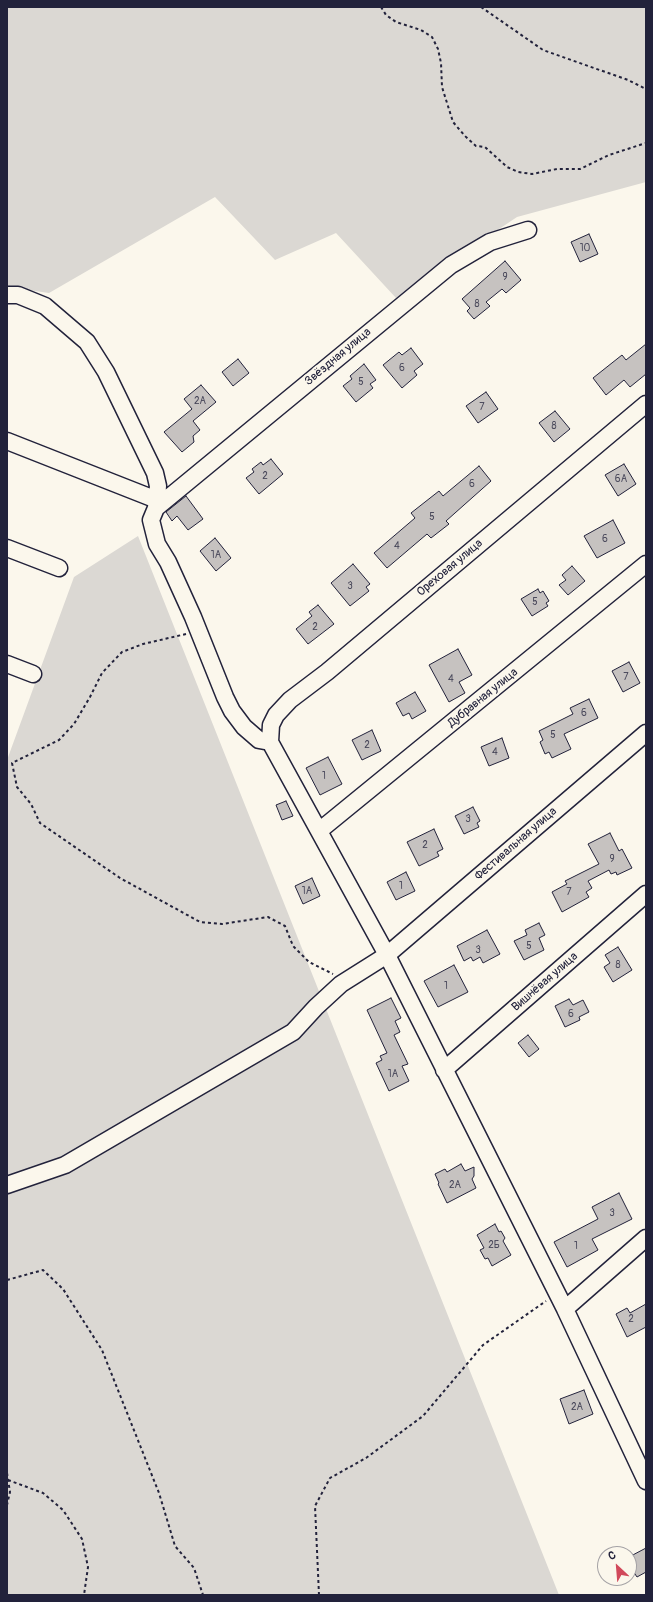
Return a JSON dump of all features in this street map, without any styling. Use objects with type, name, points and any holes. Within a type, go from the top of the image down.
[{"type":"street","name":"Звёздная улица","points":[[158,504],[451,265],[490,242],[528,230]]},
{"type":"street","points":[[7,295],[18,295],[45,306],[87,342],[106,372],[155,473],[158,486],[158,504],[151,520],[153,532],[157,544],[168,562],[199,631],[224,697],[244,727],[259,740],[270,742],[387,955],[565,1309],[646,1481]]},
{"type":"street","name":"Ореховая улица","points":[[270,742],[271,725],[276,715],[290,700],[327,672],[646,404]]},
{"type":"street","points":[[7,441],[158,504]]},
{"type":"street","points":[[7,548],[59,568]]},
{"type":"street","name":"Дубравная улица","points":[[319,832],[646,564]]},
{"type":"street","points":[[7,664],[33,674]]},
{"type":"street","name":"Фестивальная улица","points":[[7,1185],[65,1165],[293,1032],[316,1007],[341,984],[387,955],[646,733]]},
{"type":"street","name":"Вишнёвая улица","points":[[444,1070],[646,894]]},
{"type":"street","points":[[565,1309],[646,1238]]},
{"type":"path","points":[[381,7],[386,14],[396,22],[421,30],[432,37],[438,49],[441,63],[442,87],[453,122],[476,146],[485,147],[507,167],[518,172],[532,174],[557,169],[580,169],[609,155],[646,143]]},
{"type":"path","points":[[481,7],[543,50],[628,80],[646,89]]},
{"type":"path","points":[[199,631],[143,644],[122,652],[102,673],[74,724],[59,740],[12,763],[17,787],[32,804],[40,823],[120,878],[200,922],[222,924],[268,917],[285,926],[293,946],[309,962],[335,975],[341,984]]},
{"type":"path","points":[[7,1280],[44,1270],[63,1289],[102,1350],[159,1493],[175,1546],[194,1568],[203,1595]]},
{"type":"path","points":[[319,1595],[315,1506],[330,1478],[366,1458],[423,1416],[483,1345],[556,1293]]},
{"type":"path","points":[[7,1473],[10,1492],[7,1505]]},
{"type":"path","points":[[8,1480],[43,1493],[63,1510],[82,1539],[88,1567],[84,1595]]},
{"type":"shaded area","points":[[7,7],[646,7],[646,182],[517,217],[396,298],[336,233],[275,260],[215,197],[49,293],[7,287]]},
{"type":"shaded area","points":[[138,536],[559,1595],[7,1595],[7,760],[74,577]]},
{"type":"building","points":[[589,234],[598,254],[580,262],[571,242]]},
{"type":"building","points":[[505,261],[521,280],[506,293],[502,289],[486,302],[490,306],[474,319],[467,311],[470,308],[462,299]]},
{"type":"building","points":[[646,344],[646,374],[630,387],[624,380],[606,395],[593,378],[622,355],[626,360]]},
{"type":"building","points":[[411,348],[423,364],[414,371],[417,375],[402,388],[383,365],[399,352],[402,355]]},
{"type":"building","points":[[238,359],[249,373],[233,386],[222,372]]},
{"type":"building","points":[[364,364],[376,380],[370,384],[373,388],[356,402],[343,386],[352,379],[350,376]]},
{"type":"building","points":[[201,385],[216,402],[193,421],[200,430],[193,436],[194,442],[182,452],[164,432],[192,409],[184,399]]},
{"type":"building","points":[[486,392],[498,409],[478,423],[466,406]]},
{"type":"building","points":[[555,411],[570,429],[554,442],[539,423]]},
{"type":"building","points":[[271,459],[283,474],[259,494],[246,478],[254,472],[252,469],[261,462],[263,465]]},
{"type":"building","points":[[624,464],[636,484],[618,496],[605,475]]},
{"type":"building","points":[[479,466],[491,481],[446,521],[449,524],[431,538],[427,534],[387,568],[374,553],[415,518],[411,513],[439,491],[443,496]]},
{"type":"building","points":[[186,496],[203,519],[188,530],[177,516],[172,521],[166,512]]},
{"type":"building","points":[[613,520],[625,543],[597,558],[584,536]]},
{"type":"building","points":[[215,538],[231,558],[216,571],[200,551]]},
{"type":"building","points":[[353,564],[370,584],[366,587],[369,591],[350,606],[331,583]]},
{"type":"building","points":[[572,566],[585,581],[568,595],[559,585],[566,580],[562,575]]},
{"type":"building","points":[[538,589],[540,593],[543,591],[549,601],[546,603],[548,606],[532,616],[521,599]]},
{"type":"building","points":[[318,605],[334,624],[308,644],[296,629],[312,616],[309,612]]},
{"type":"building","points":[[458,649],[472,675],[459,682],[465,693],[449,702],[429,665]]},
{"type":"building","points":[[629,662],[640,683],[623,692],[612,671]]},
{"type":"building","points":[[415,692],[426,711],[412,719],[409,713],[403,716],[396,703]]},
{"type":"building","points":[[589,699],[598,718],[564,734],[571,749],[552,758],[549,752],[545,754],[540,742],[543,740],[539,731],[573,714],[570,708]]},
{"type":"building","points":[[372,730],[381,751],[362,760],[352,740]]},
{"type":"building","points":[[502,738],[509,758],[489,766],[481,747]]},
{"type":"building","points":[[328,757],[342,784],[320,795],[306,768]]},
{"type":"building","points":[[286,801],[293,816],[282,820],[276,805]]},
{"type":"building","points":[[473,807],[480,821],[477,823],[479,827],[464,834],[455,816]]},
{"type":"building","points":[[434,829],[443,849],[437,852],[439,856],[419,866],[407,842]]},
{"type":"building","points":[[610,833],[619,851],[622,849],[632,868],[617,875],[616,872],[611,874],[609,870],[588,881],[592,888],[586,892],[589,897],[562,912],[552,892],[567,884],[565,881],[599,864],[588,844]]},
{"type":"building","points":[[406,872],[415,891],[396,900],[387,882]]},
{"type":"building","points":[[312,878],[320,896],[303,904],[295,886]]},
{"type":"building","points":[[539,923],[545,935],[539,938],[544,950],[524,960],[514,941],[527,935],[525,930]]},
{"type":"building","points":[[487,930],[500,954],[483,963],[480,957],[473,961],[471,957],[464,961],[457,946]]},
{"type":"building","points":[[618,947],[632,970],[613,982],[604,967],[610,963],[605,955]]},
{"type":"building","points":[[454,965],[468,992],[438,1007],[424,981]]},
{"type":"building","points":[[391,998],[401,1018],[395,1021],[400,1032],[394,1035],[408,1064],[402,1066],[409,1081],[389,1091],[376,1063],[382,1060],[380,1056],[387,1053],[367,1010]]},
{"type":"building","points":[[569,999],[573,1005],[583,1000],[589,1012],[579,1017],[580,1020],[565,1027],[555,1006]]},
{"type":"building","points":[[528,1035],[539,1049],[529,1057],[518,1043]]},
{"type":"building","points":[[461,1164],[465,1171],[474,1167],[474,1176],[472,1179],[476,1188],[447,1203],[435,1174],[445,1169],[447,1172]]},
{"type":"building","points":[[619,1193],[632,1219],[592,1239],[598,1250],[567,1267],[554,1242],[598,1219],[592,1207]]},
{"type":"building","points":[[495,1224],[499,1232],[501,1231],[505,1238],[503,1241],[511,1255],[492,1266],[488,1258],[485,1259],[480,1250],[484,1248],[477,1235]]},
{"type":"building","points":[[646,1304],[646,1327],[627,1337],[616,1314],[627,1308],[630,1313]]},
{"type":"building","points":[[584,1390],[593,1414],[569,1424],[560,1399]]},
{"type":"building","points":[[646,1548],[646,1572],[637,1577],[637,1553]]}]
